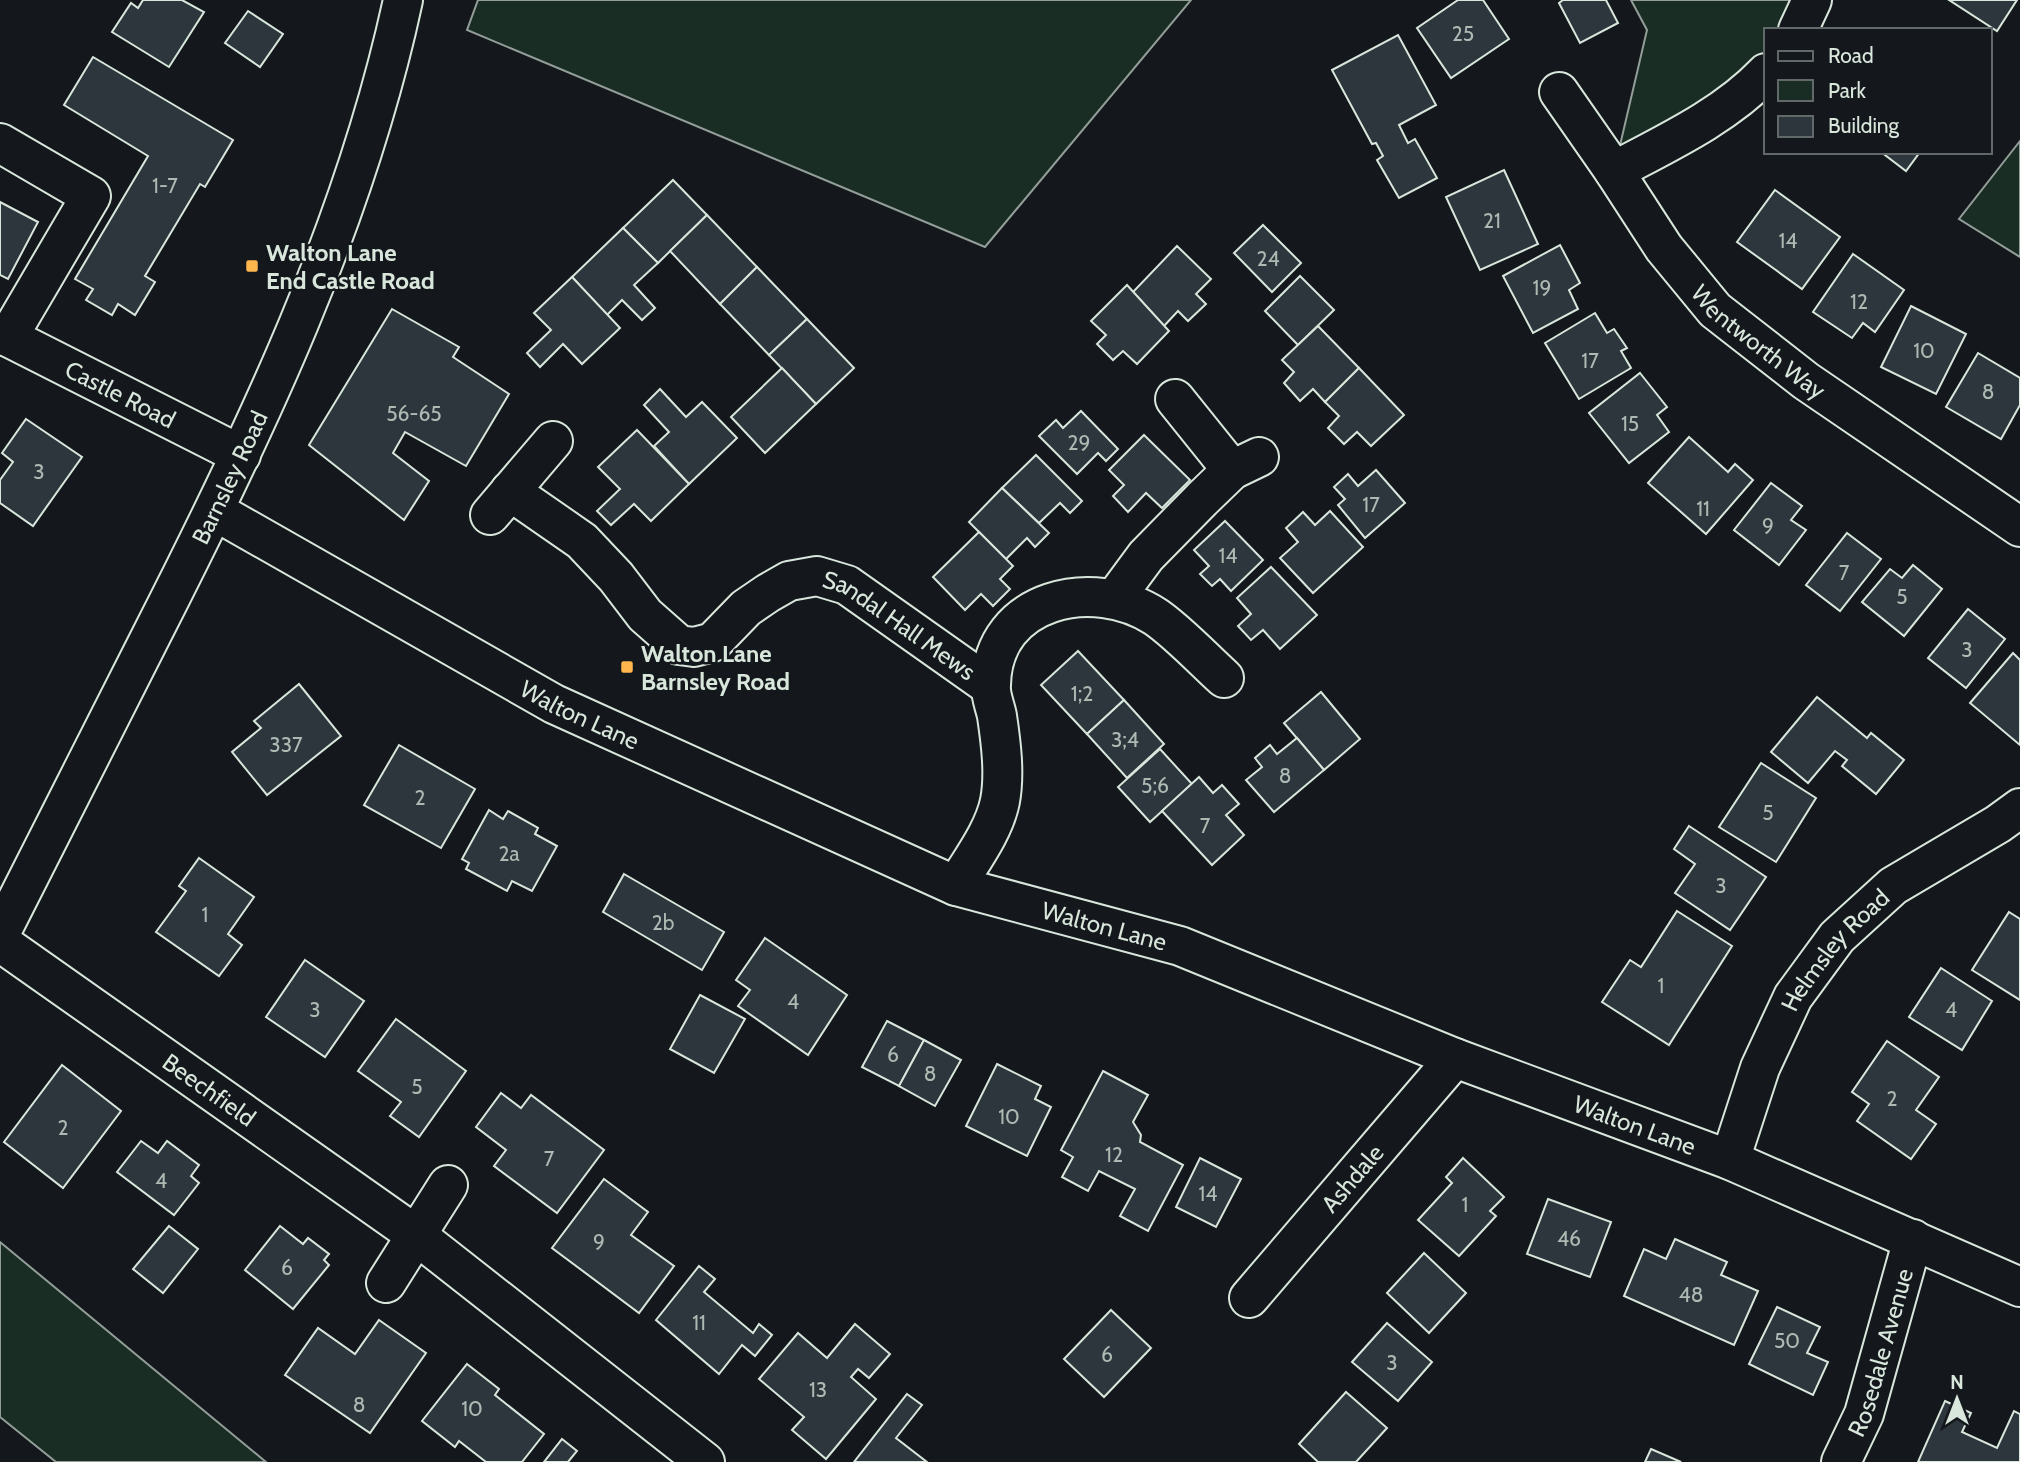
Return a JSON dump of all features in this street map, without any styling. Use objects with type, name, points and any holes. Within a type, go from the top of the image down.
[{"type":"street","name":"Barnsley Road","points":[[0,934],[215,511],[326,261],[377,108],[403,0]]},
{"type":"street","points":[[1799,28],[1812,0]]},
{"type":"street","points":[[1615,171],[1688,132],[1750,90],[1764,74]]},
{"type":"street","name":"Wentworth Way","points":[[1559,92],[1615,171],[1664,248],[1714,310],[1806,381],[2020,527]]},
{"type":"street","points":[[0,142],[91,196],[4,335]]},
{"type":"street","name":"Castle Road","points":[[4,335],[241,455]]},
{"type":"street","points":[[1115,598],[1146,556],[1245,463],[1174,399]]},
{"type":"street","name":"Sandal Hall Mews","points":[[553,441],[500,503],[582,541],[616,577],[645,614],[679,645],[694,647],[713,642],[746,608],[768,593],[789,581],[817,576],[847,584],[990,686]]},
{"type":"street","name":"Walton Lane","points":[[215,511],[554,704],[956,887],[1180,946],[1455,1058],[1730,1160],[2020,1287]]},
{"type":"street","name":"Sandal Hall Mews","points":[[956,887],[989,831],[1000,802],[1000,742],[990,686],[995,655],[1008,632],[1028,613],[1054,600],[1115,598],[1156,617],[1224,678]]},
{"type":"street","name":"Helmsley Road","points":[[1730,1160],[1760,1068],[1793,997],[1837,937],[1893,886],[2013,824]]},
{"type":"street","name":"Beechfield","points":[[0,942],[416,1235],[705,1462]]},
{"type":"street","name":"Ashdale","points":[[1249,1298],[1455,1058]]},
{"type":"street","points":[[386,1283],[448,1185]]},
{"type":"street","name":"Rosedale Avenue","points":[[1841,1462],[1864,1414],[1913,1240]]},
{"type":"green space","points":[[478,0],[1191,0],[985,247],[467,30]]},
{"type":"green space","points":[[1631,0],[1812,0],[1799,28],[1764,28],[1764,74],[1614,171],[1647,30]]},
{"type":"green space","points":[[2020,141],[2020,257],[1959,219]]},
{"type":"green space","points":[[0,1242],[266,1462],[56,1462],[0,1417]]},
{"type":"building","points":[[143,0],[182,0],[204,12],[169,67],[112,32],[131,3],[138,8]]},
{"type":"building","points":[[1458,0],[1483,0],[1509,39],[1451,78],[1417,28]]},
{"type":"building","points":[[1563,0],[1606,0],[1618,23],[1580,43],[1559,3]]},
{"type":"building","points":[[1949,0],[2017,0],[1997,31]]},
{"type":"building","points":[[248,11],[283,34],[260,67],[225,43]]},
{"type":"building","points":[[1398,35],[1436,105],[1399,125],[1408,143],[1415,139],[1437,178],[1399,198],[1377,160],[1383,156],[1376,143],[1372,144],[1332,70]]},
{"type":"building","points":[[93,57],[233,140],[205,187],[200,184],[145,276],[155,282],[135,315],[118,304],[112,315],[86,300],[93,289],[75,279],[148,156],[64,105]]},
{"type":"building","points":[[1884,154],[1919,154],[1906,171]]},
{"type":"building","points":[[1504,170],[1538,244],[1480,270],[1446,197]]},
{"type":"building","points":[[673,180],[707,215],[658,263],[623,228]]},
{"type":"building","points":[[1775,190],[1840,237],[1802,289],[1737,242]]},
{"type":"building","points":[[0,202],[38,222],[8,279],[0,275]]},
{"type":"building","points":[[707,215],[757,267],[720,304],[670,251]]},
{"type":"building","points":[[1263,225],[1301,263],[1272,292],[1234,253]]},
{"type":"building","points":[[623,228],[658,263],[634,285],[655,308],[642,320],[622,300],[607,315],[572,277]]},
{"type":"building","points":[[1560,245],[1580,283],[1569,290],[1578,309],[1533,333],[1503,276]]},
{"type":"building","points":[[1177,246],[1211,279],[1196,294],[1206,304],[1188,321],[1178,311],[1164,326],[1133,292]]},
{"type":"building","points":[[1853,254],[1904,290],[1875,332],[1863,323],[1852,338],[1813,312]]},
{"type":"building","points":[[757,267],[807,319],[769,355],[720,304]]},
{"type":"building","points":[[1300,276],[1334,310],[1298,345],[1265,311]]},
{"type":"building","points":[[572,277],[620,328],[582,364],[563,344],[540,367],[527,353],[551,330],[534,313]]},
{"type":"building","points":[[1127,285],[1169,331],[1137,364],[1123,351],[1113,360],[1097,344],[1106,335],[1091,321]]},
{"type":"building","points":[[1911,306],[1966,334],[1936,394],[1881,367]]},
{"type":"building","points":[[392,309],[459,347],[453,357],[509,394],[466,466],[405,432],[393,453],[429,481],[404,520],[309,445]]},
{"type":"building","points":[[1595,313],[1607,333],[1614,329],[1627,348],[1621,351],[1631,368],[1579,399],[1545,343]]},
{"type":"building","points":[[807,319],[854,368],[816,404],[769,355]]},
{"type":"building","points":[[1318,326],[1359,368],[1325,402],[1313,389],[1300,401],[1284,383],[1294,372],[1282,360]]},
{"type":"building","points":[[1978,353],[2020,378],[2020,405],[2001,439],[1946,407]]},
{"type":"building","points":[[782,368],[816,404],[765,453],[731,417]]},
{"type":"building","points":[[1359,368],[1404,415],[1371,446],[1357,432],[1344,444],[1328,428],[1339,416],[1325,402]]},
{"type":"building","points":[[1640,373],[1667,407],[1657,415],[1669,432],[1629,463],[1589,413]]},
{"type":"building","points":[[660,389],[686,417],[702,402],[737,438],[689,484],[654,446],[669,432],[644,405]]},
{"type":"building","points":[[1081,411],[1118,449],[1106,461],[1098,453],[1077,474],[1039,436],[1056,420],[1063,428]]},
{"type":"building","points":[[26,419],[82,457],[33,526],[0,503],[0,480],[13,462],[2,453]]},
{"type":"building","points":[[637,430],[689,484],[651,521],[634,504],[611,525],[597,511],[620,489],[598,467]]},
{"type":"building","points":[[1144,435],[1190,480],[1162,508],[1146,493],[1128,512],[1113,496],[1124,485],[1109,470]]},
{"type":"building","points":[[1689,437],[1728,472],[1735,464],[1753,480],[1706,534],[1648,483]]},
{"type":"building","points":[[1036,455],[1082,501],[1070,513],[1060,503],[1039,523],[1002,488]]},
{"type":"building","points":[[1376,470],[1405,503],[1365,538],[1338,505],[1345,499],[1334,487],[1348,474],[1358,486]]},
{"type":"building","points":[[1771,483],[1802,506],[1791,520],[1806,530],[1779,565],[1734,530]]},
{"type":"building","points":[[1002,488],[1049,533],[1035,547],[1027,538],[1006,559],[969,522]]},
{"type":"building","points":[[1330,511],[1363,547],[1313,593],[1280,558],[1298,542],[1286,528],[1303,512],[1315,525]]},
{"type":"building","points":[[1225,521],[1263,560],[1231,591],[1220,579],[1212,586],[1200,574],[1209,566],[1194,550]]},
{"type":"building","points":[[979,532],[1013,566],[1000,579],[1010,589],[993,606],[981,594],[965,610],[933,577]]},
{"type":"building","points":[[1847,533],[1881,559],[1840,611],[1806,585]]},
{"type":"building","points":[[1913,565],[1942,589],[1904,636],[1862,602],[1890,569],[1902,578]]},
{"type":"building","points":[[1271,567],[1317,615],[1280,649],[1263,630],[1251,640],[1238,626],[1251,614],[1237,598]]},
{"type":"building","points":[[1968,609],[2005,639],[1966,688],[1928,658]]},
{"type":"building","points":[[1078,651],[1124,700],[1087,734],[1041,685]]},
{"type":"building","points":[[2013,653],[2020,660],[2020,745],[1970,703]]},
{"type":"building","points":[[299,684],[341,736],[267,795],[232,752],[261,728],[254,721]]},
{"type":"building","points":[[1321,692],[1360,739],[1324,770],[1284,723]]},
{"type":"building","points":[[1817,697],[1867,738],[1871,733],[1904,760],[1876,794],[1842,766],[1847,760],[1835,751],[1808,783],[1771,752]]},
{"type":"building","points":[[1124,700],[1164,744],[1127,778],[1087,734]]},
{"type":"building","points":[[1297,738],[1324,770],[1274,812],[1246,780],[1262,767],[1255,758],[1270,745],[1277,754]]},
{"type":"building","points":[[399,745],[475,789],[441,848],[364,805]]},
{"type":"building","points":[[1160,749],[1192,784],[1150,822],[1118,787]]},
{"type":"building","points":[[1761,763],[1816,798],[1776,862],[1719,827]]},
{"type":"building","points":[[1199,777],[1213,793],[1222,785],[1239,804],[1226,815],[1244,835],[1212,865],[1162,811]]},
{"type":"building","points":[[489,810],[503,819],[508,811],[538,828],[535,834],[557,846],[532,891],[512,881],[507,891],[466,869],[469,863],[462,859]]},
{"type":"building","points":[[1689,826],[1766,877],[1730,930],[1675,893],[1695,864],[1674,849]]},
{"type":"building","points":[[199,858],[254,897],[228,934],[242,945],[219,976],[156,932],[186,891],[179,886]]},
{"type":"building","points":[[624,874],[724,932],[702,970],[603,912]]},
{"type":"building","points":[[1677,911],[1732,946],[1669,1045],[1602,1002],[1630,960],[1641,967]]},
{"type":"building","points":[[2009,912],[2020,919],[2020,1000],[1972,970]]},
{"type":"building","points":[[765,938],[847,995],[808,1055],[738,1006],[750,990],[736,980]]},
{"type":"building","points":[[305,960],[364,1001],[325,1057],[266,1017]]},
{"type":"building","points":[[1941,968],[1992,1001],[1962,1050],[1909,1017]]},
{"type":"building","points":[[700,995],[745,1019],[714,1073],[670,1049]]},
{"type":"building","points":[[396,1019],[466,1071],[419,1137],[390,1116],[401,1102],[358,1071]]},
{"type":"building","points":[[887,1021],[924,1040],[899,1086],[862,1067]]},
{"type":"building","points":[[924,1040],[961,1060],[935,1106],[899,1086]]},
{"type":"building","points":[[1887,1041],[1939,1077],[1916,1110],[1936,1124],[1911,1159],[1857,1121],[1869,1104],[1852,1092]]},
{"type":"building","points":[[997,1064],[1041,1086],[1035,1099],[1051,1107],[1027,1156],[966,1126]]},
{"type":"building","points":[[62,1065],[121,1111],[63,1188],[4,1142]]},
{"type":"building","points":[[1103,1071],[1148,1095],[1133,1122],[1141,1135],[1140,1142],[1183,1165],[1148,1231],[1120,1216],[1135,1189],[1099,1171],[1088,1191],[1062,1177],[1073,1157],[1061,1150]]},
{"type":"building","points":[[501,1093],[521,1108],[531,1095],[604,1150],[557,1213],[494,1166],[506,1150],[476,1127]]},
{"type":"building","points":[[141,1141],[158,1153],[167,1141],[199,1165],[191,1176],[199,1183],[174,1215],[117,1172]]},
{"type":"building","points":[[1200,1158],[1241,1179],[1216,1227],[1176,1207]]},
{"type":"building","points":[[1463,1158],[1504,1197],[1490,1211],[1496,1216],[1459,1256],[1418,1220],[1452,1183],[1446,1177]]},
{"type":"building","points":[[604,1179],[648,1212],[631,1235],[674,1266],[639,1313],[552,1248]]},
{"type":"building","points":[[1548,1199],[1611,1222],[1590,1277],[1527,1254]]},
{"type":"building","points":[[169,1226],[198,1249],[163,1293],[133,1269]]},
{"type":"building","points":[[280,1226],[303,1244],[308,1238],[329,1254],[324,1260],[329,1265],[293,1309],[245,1270]]},
{"type":"building","points":[[1675,1239],[1727,1262],[1721,1275],[1758,1291],[1734,1345],[1624,1296],[1644,1249],[1666,1259]]},
{"type":"building","points":[[1424,1253],[1466,1293],[1429,1333],[1387,1293]]},
{"type":"building","points":[[699,1266],[715,1279],[704,1292],[753,1333],[759,1324],[772,1335],[755,1356],[742,1345],[719,1374],[656,1320]]},
{"type":"building","points":[[1777,1307],[1820,1327],[1807,1353],[1828,1362],[1813,1395],[1749,1364]]},
{"type":"building","points":[[1111,1310],[1151,1348],[1104,1397],[1064,1359]]},
{"type":"building","points":[[379,1320],[426,1353],[370,1433],[285,1375],[318,1328],[355,1354]]},
{"type":"building","points":[[1387,1323],[1432,1362],[1398,1401],[1352,1362]]},
{"type":"building","points":[[855,1324],[890,1354],[869,1378],[858,1369],[851,1377],[876,1399],[826,1459],[792,1430],[804,1417],[759,1379],[798,1333],[827,1358]]},
{"type":"building","points":[[467,1364],[499,1389],[495,1395],[544,1434],[522,1462],[486,1462],[459,1441],[455,1447],[422,1421]]},
{"type":"building","points":[[1346,1392],[1387,1428],[1356,1462],[1318,1462],[1299,1444]]},
{"type":"building","points":[[907,1394],[922,1405],[896,1438],[927,1462],[854,1462]]},
{"type":"building","points":[[1945,1401],[1971,1413],[1962,1432],[1997,1448],[2014,1411],[2020,1414],[2020,1462],[1918,1462]]},
{"type":"building","points":[[562,1439],[577,1451],[568,1462],[544,1462]]},
{"type":"building","points":[[1651,1449],[1681,1462],[1645,1462]]},
{"type":"place","name":"Walton Lane End Castle Road","points":[[252,266]]},
{"type":"place","name":"Walton Lane Barnsley Road","points":[[627,667]]}]
